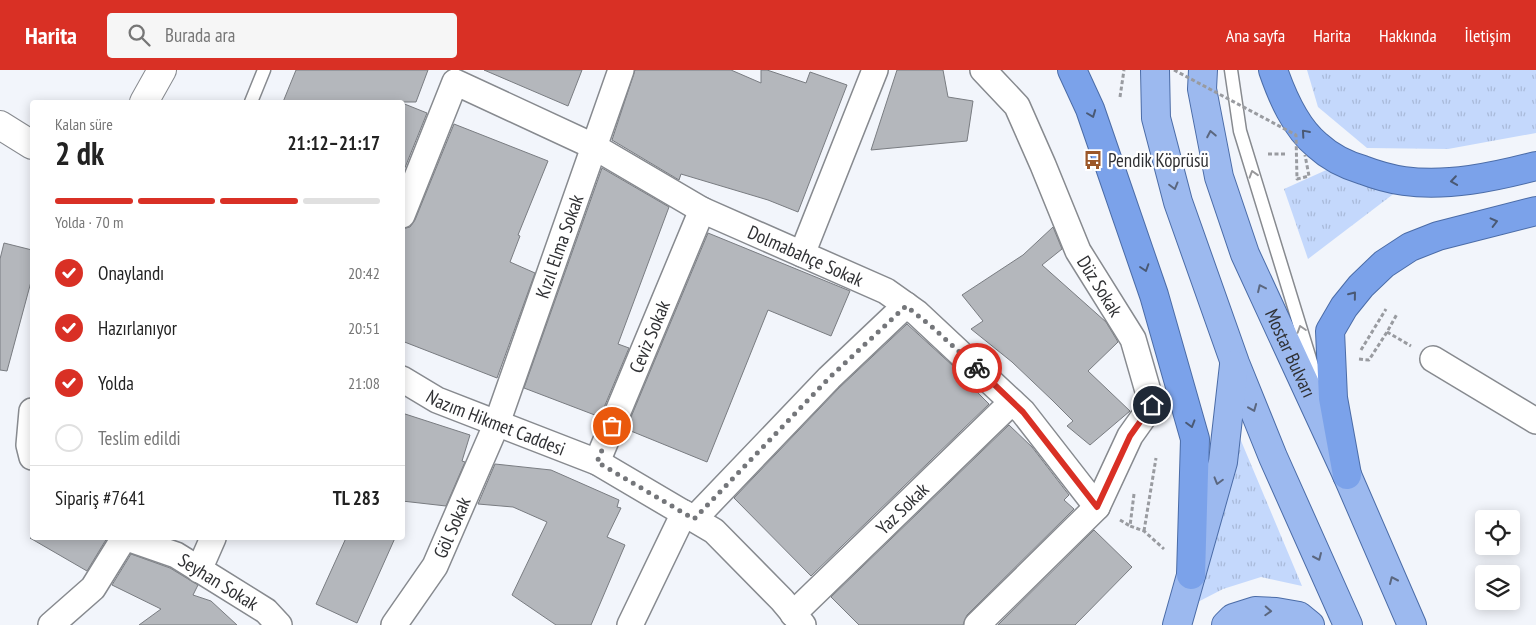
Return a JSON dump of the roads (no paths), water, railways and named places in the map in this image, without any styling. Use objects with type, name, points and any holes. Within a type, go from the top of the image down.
[{"type":"highway","points":[[1072,70],[1090,109],[1154,295],[1195,439],[1191,575]]},
{"type":"highway","points":[[1273,70],[1282,96],[1300,126],[1316,145],[1344,164],[1372,174],[1404,181],[1444,182],[1485,177],[1536,166]]},
{"type":"highway","points":[[1347,476],[1333,398],[1330,331],[1344,308],[1361,286],[1384,264],[1410,247],[1438,236],[1536,211]]},
{"type":"main road","points":[[1155,70],[1156,118],[1178,202],[1235,363],[1273,457],[1348,625]]},
{"type":"main road","name":"Mostar Bulvarı","points":[[1203,70],[1202,89],[1219,177],[1245,254],[1347,476],[1412,625]]},
{"type":"main road","points":[[1177,625],[1223,462],[1235,363]]},
{"type":"main road","points":[[1226,625],[1233,618],[1255,611],[1299,616],[1310,625]]},
{"type":"street","points":[[145,100],[162,70]]},
{"type":"street","name":"Kızıl Elma Sokak","points":[[497,424],[621,70]]},
{"type":"street","points":[[802,254],[875,70]]},
{"type":"street","name":"Düz Sokak","points":[[983,70],[1017,106],[1078,251],[1133,339],[1152,405],[1130,436],[1097,507]]},
{"type":"street","points":[[405,206],[452,76]]},
{"type":"street","name":"Dolmabahçe Sokak","points":[[452,76],[593,146],[702,210],[886,291],[946,338],[1023,412],[1097,507]]},
{"type":"street","points":[[0,125],[30,144]]},
{"type":"street","name":"Ceviz Sokak","points":[[597,462],[702,210]]},
{"type":"street","points":[[630,625],[689,516],[829,378],[906,306]]},
{"type":"street","points":[[1433,359],[1536,421]]},
{"type":"street","name":"Nazım Hikmet Caddesi","points":[[405,381],[437,400],[597,462],[714,531],[782,600],[798,619]]},
{"type":"street","name":"Yaz Sokak","points":[[798,619],[1012,402]]},
{"type":"street","name":"Göl Sokak","points":[[394,625],[435,566],[497,424]]},
{"type":"street","points":[[30,434],[30,449]]},
{"type":"street","points":[[977,625],[1097,507]]},
{"type":"street","points":[[51,625],[93,588],[124,540]]},
{"type":"street","name":"Seyhan Sokak","points":[[131,540],[176,555],[266,611],[279,625]]},
{"type":"street","points":[[199,570],[212,540]]},
{"type":"lane","points":[[252,100],[264,70]]},
{"type":"lane","points":[[1231,70],[1240,132],[1347,476]]},
{"type":"place","name":"Pendik Köprüsü","points":[[1093,160]]}]
